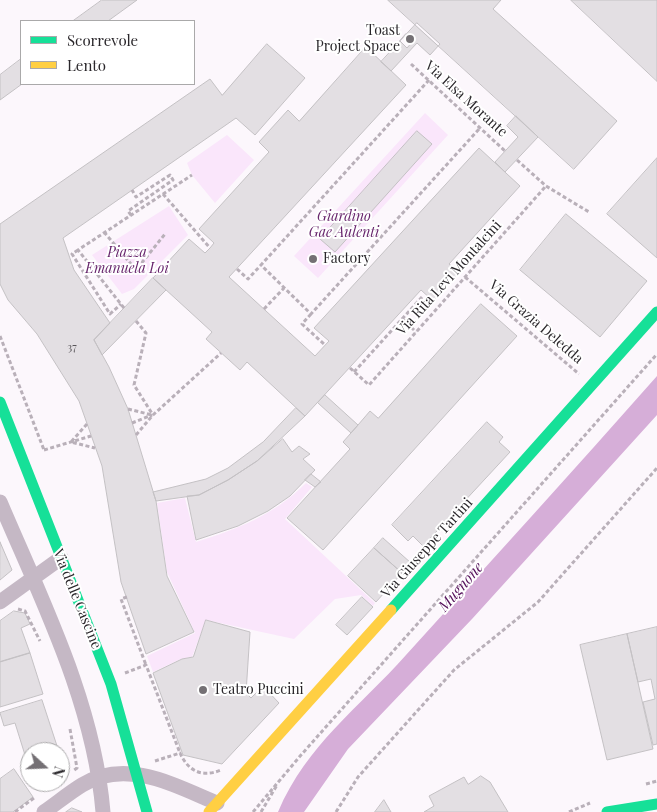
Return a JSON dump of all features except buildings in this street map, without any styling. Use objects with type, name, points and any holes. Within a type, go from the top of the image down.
[{"type":"street","name":"Via Giuseppe Tartini","points":[[213,807],[657,312]]},
{"type":"street","name":"Via delle Cascine","points":[[0,402],[5,430],[61,558],[111,684],[147,812]]},
{"type":"street","points":[[0,502],[59,641],[78,694],[99,778],[103,812]]},
{"type":"street","points":[[0,602],[61,558]]},
{"type":"street","points":[[44,812],[83,784],[122,773],[156,778],[213,807]]},
{"type":"street","points":[[607,812],[657,804]]},
{"type":"street","points":[[639,812],[657,804]]},
{"type":"path","name":"Via Elsa Morante","points":[[411,64],[505,150]]},
{"type":"path","points":[[237,269],[248,279],[429,80]]},
{"type":"path","points":[[325,345],[302,324],[480,128]]},
{"type":"path","points":[[517,160],[546,186],[589,212]]},
{"type":"path","points":[[131,215],[128,211],[173,180],[170,175],[136,197],[132,190]]},
{"type":"path","points":[[120,304],[110,314],[72,254],[192,175]]},
{"type":"path","name":"Via Rita Levi Montalcini","points":[[354,372],[368,385],[546,186]]},
{"type":"path","points":[[163,194],[210,248]]},
{"type":"path","points":[[104,232],[136,270],[165,234]]},
{"type":"path","points":[[78,250],[124,308]]},
{"type":"path","points":[[261,266],[312,314]]},
{"type":"path","name":"Via Grazia Deledda","points":[[465,276],[592,385]]},
{"type":"path","points":[[264,310],[284,288]]},
{"type":"path","points":[[350,368],[354,372],[422,297]]},
{"type":"path","points":[[402,318],[416,332]]},
{"type":"path","points":[[136,321],[146,333],[134,385],[153,415]]},
{"type":"path","points":[[0,336],[44,450]]},
{"type":"path","points":[[136,435],[153,415],[221,353]]},
{"type":"path","points":[[254,812],[284,774],[657,354]]},
{"type":"path","points":[[128,409],[153,415]]},
{"type":"path","points":[[132,423],[153,415]]},
{"type":"path","points":[[71,442],[87,424]]},
{"type":"path","points":[[37,452],[91,436]]},
{"type":"path","points":[[71,442],[95,448]]},
{"type":"path","points":[[336,812],[358,777],[454,670],[538,602],[657,468]]},
{"type":"path","points":[[126,597],[121,599],[180,753]]},
{"type":"path","points":[[25,611],[44,649]]},
{"type":"path","points":[[121,674],[146,665]]},
{"type":"path","points":[[68,721],[76,769]]},
{"type":"path","points":[[261,812],[284,774]]},
{"type":"green space","name":"Giardino Gae Aulenti","points":[[425,113],[448,135],[318,278],[294,256]]},
{"type":"green space","points":[[227,135],[254,160],[215,203],[192,175],[187,163]]},
{"type":"green space","name":"Piazza Emanuela Loi","points":[[169,206],[188,235],[134,289],[122,294],[92,255]]},
{"type":"green space","points":[[306,483],[312,487],[285,519],[375,603],[373,606],[361,595],[335,599],[294,639],[206,620],[192,657],[181,659],[153,672],[147,656],[195,633],[167,572],[157,503],[185,498],[196,542],[255,520],[281,504]]},
{"type":"shaded area","points":[[657,376],[657,415],[472,619],[348,749],[304,812],[278,812],[290,788],[319,746],[406,655]]},
{"type":"traffic: fast","points":[[391,610],[657,312]]},
{"type":"traffic: fast","points":[[0,402],[111,684],[147,812]]},
{"type":"traffic: fast","points":[[607,812],[657,804]]},
{"type":"traffic: slow","points":[[209,812],[391,610]]},
{"type":"place","name":"Toast Project Space","points":[[410,39]]},
{"type":"place","name":"Factory","points":[[313,259]]},
{"type":"place","name":"Teatro Puccini","points":[[203,690]]},
{"type":"water label","name":"Mugnone","points":[[461,587]]}]
